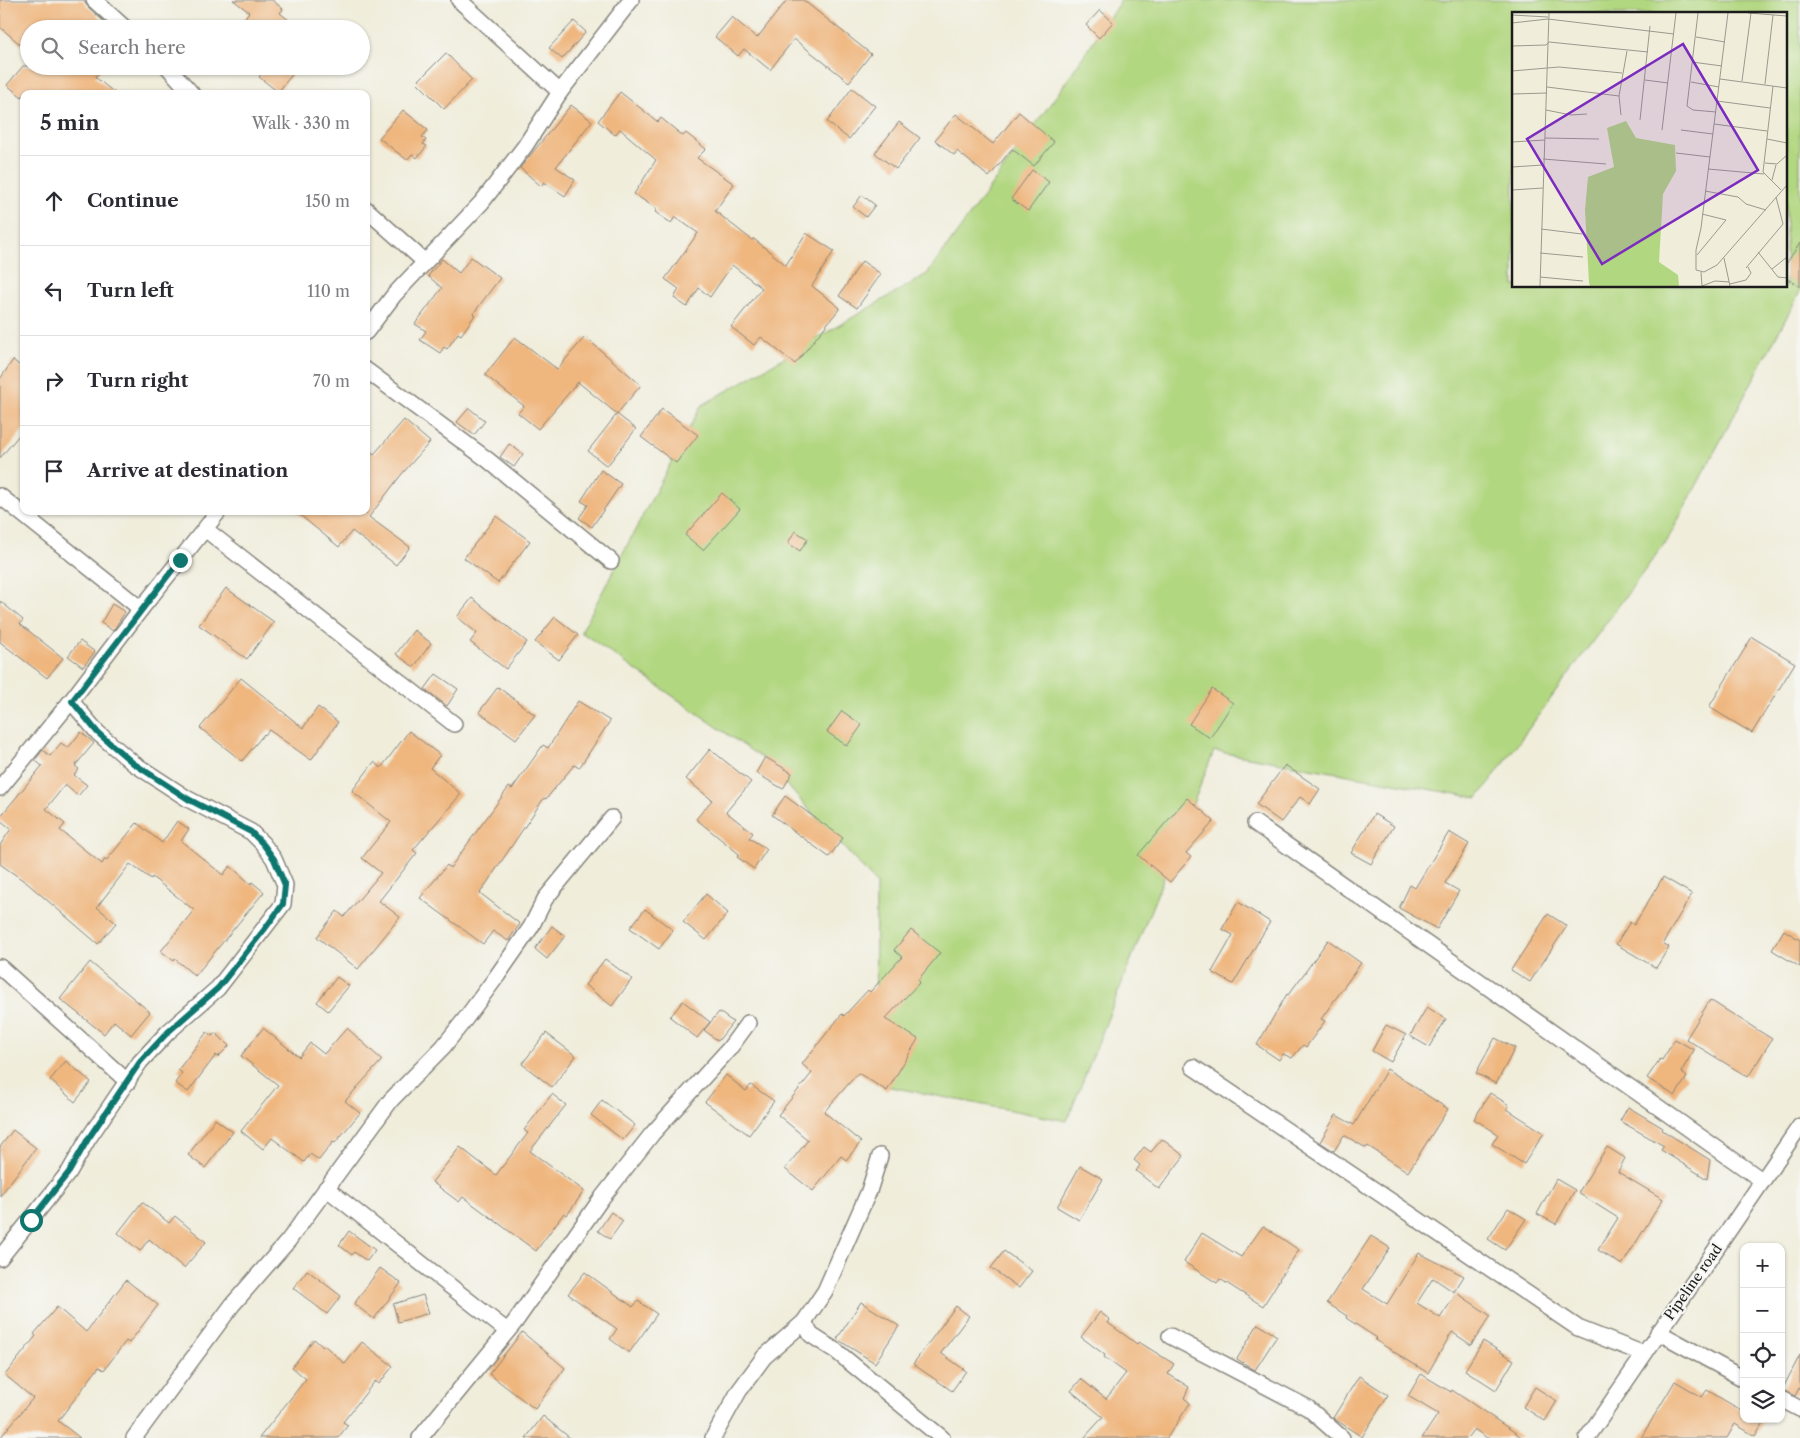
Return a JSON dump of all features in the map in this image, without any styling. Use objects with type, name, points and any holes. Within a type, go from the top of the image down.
[{"type":"street","points":[[94,0],[116,20]]},
{"type":"street","points":[[459,0],[560,92]]},
{"type":"street","points":[[370,327],[394,295],[482,202],[525,146],[560,92],[631,0]]},
{"type":"street","points":[[175,75],[188,90]]},
{"type":"street","points":[[370,212],[425,262]]},
{"type":"street","points":[[370,373],[488,460],[611,561]]},
{"type":"street","points":[[0,496],[20,512]]},
{"type":"street","points":[[24,515],[141,608]]},
{"type":"street","points":[[1,784],[72,701],[141,608],[216,515]]},
{"type":"street","points":[[205,529],[454,724]]},
{"type":"street","points":[[0,1258],[6,1239],[69,1172],[88,1139],[140,1062],[168,1032],[218,988],[283,904],[285,885],[274,859],[251,832],[188,799],[133,763],[98,733],[72,701]]},
{"type":"street","points":[[134,1438],[233,1304],[288,1241],[391,1100],[443,1047],[466,1018],[531,927],[545,899],[612,818]]},
{"type":"street","points":[[1255,823],[1763,1181]]},
{"type":"street","points":[[0,968],[128,1082]]},
{"type":"street","points":[[420,1438],[507,1331],[601,1199],[652,1134],[729,1049],[748,1022]]},
{"type":"street","points":[[1193,1067],[1578,1328],[1644,1354]]},
{"type":"street","name":"Pipeline road","points":[[1587,1438],[1658,1332],[1799,1131]]},
{"type":"street","points":[[713,1438],[739,1391],[764,1356],[804,1322],[825,1291],[869,1191],[880,1156]]},
{"type":"street","points":[[326,1188],[507,1331]]},
{"type":"street","points":[[804,1322],[811,1335],[836,1351],[942,1438]]},
{"type":"street","points":[[1658,1332],[1742,1378]]},
{"type":"street","points":[[1170,1336],[1308,1408],[1342,1438]]},
{"type":"street","points":[[1785,1401],[1800,1409]]},
{"type":"green space","points":[[1121,0],[1800,0],[1800,292],[1669,537],[1478,798],[1214,751],[1067,1121],[875,1084],[876,883],[763,759],[581,632],[701,406],[927,274],[1059,92]]},
{"type":"building","points":[[0,0],[83,0],[102,20],[20,20],[20,44],[0,27]]},
{"type":"building","points":[[233,0],[272,0],[283,9],[280,13],[289,20],[245,20],[244,19],[249,12]]},
{"type":"building","points":[[787,0],[803,0],[871,54],[849,82],[794,39],[770,70],[744,49],[738,56],[715,37],[732,17],[757,38]]},
{"type":"building","points":[[1100,10],[1113,22],[1099,38],[1086,25]]},
{"type":"building","points":[[574,21],[586,32],[562,59],[549,48]]},
{"type":"building","points":[[446,53],[472,80],[444,109],[417,82]]},
{"type":"building","points":[[20,70],[20,75],[97,75],[95,77],[111,90],[20,90],[20,95],[7,85]]},
{"type":"building","points":[[260,75],[292,75],[280,90],[275,90],[259,77]]},
{"type":"building","points":[[852,88],[875,106],[849,139],[827,122]]},
{"type":"building","points":[[620,92],[658,122],[661,118],[683,136],[686,133],[706,149],[697,158],[734,184],[715,211],[752,240],[754,239],[786,265],[806,233],[834,251],[812,286],[840,308],[795,364],[761,337],[754,345],[731,327],[762,288],[732,265],[710,297],[699,288],[687,307],[674,298],[679,289],[665,279],[698,233],[675,217],[671,223],[655,212],[657,209],[634,194],[656,160],[620,129],[615,135],[598,121]]},
{"type":"building","points":[[571,105],[592,121],[556,167],[575,180],[565,196],[544,182],[541,186],[520,168]]},
{"type":"building","points":[[403,110],[428,130],[422,137],[426,140],[423,144],[427,146],[417,158],[412,154],[407,160],[379,138]]},
{"type":"building","points":[[1019,112],[1054,142],[1034,166],[1012,149],[989,177],[957,151],[954,155],[935,140],[956,114],[993,144]]},
{"type":"building","points":[[899,122],[920,138],[896,169],[875,153]]},
{"type":"building","points":[[1032,170],[1049,182],[1028,211],[1011,199]]},
{"type":"building","points":[[862,195],[875,205],[866,217],[853,207]]},
{"type":"building","points":[[1800,243],[1800,287],[1788,279],[1788,261]]},
{"type":"building","points":[[471,257],[500,278],[473,314],[475,315],[461,335],[458,333],[447,349],[444,347],[440,353],[420,340],[426,331],[415,324],[442,288],[428,276],[442,259],[459,273]]},
{"type":"building","points":[[862,261],[881,274],[857,308],[839,296]]},
{"type":"building","points":[[515,337],[557,369],[585,337],[641,385],[617,414],[578,382],[538,429],[518,413],[524,406],[485,375]]},
{"type":"building","points":[[13,360],[20,366],[20,434],[0,458],[0,379]]},
{"type":"building","points":[[469,408],[485,421],[474,435],[457,422]]},
{"type":"building","points":[[662,409],[698,435],[676,463],[641,437]]},
{"type":"building","points":[[617,414],[636,429],[607,466],[588,451]]},
{"type":"building","points":[[404,420],[430,442],[401,475],[369,517],[410,547],[396,565],[352,531],[339,547],[300,515],[370,515],[370,451],[374,454]]},
{"type":"building","points":[[509,444],[523,454],[514,467],[500,457]]},
{"type":"building","points":[[601,470],[621,484],[592,527],[579,518],[588,505],[581,501]]},
{"type":"building","points":[[722,493],[740,509],[703,550],[685,535]]},
{"type":"building","points":[[496,516],[530,541],[498,583],[464,558]]},
{"type":"building","points":[[795,531],[808,539],[800,551],[788,543]]},
{"type":"building","points":[[226,588],[274,622],[247,659],[199,625]]},
{"type":"building","points":[[472,598],[527,642],[506,669],[470,642],[477,633],[457,617]]},
{"type":"building","points":[[0,601],[23,620],[20,624],[63,658],[47,678],[0,642]]},
{"type":"building","points":[[112,604],[125,612],[113,631],[101,623]]},
{"type":"building","points":[[555,617],[578,635],[559,660],[535,642]]},
{"type":"building","points":[[414,630],[431,643],[414,667],[396,654]]},
{"type":"building","points":[[1752,637],[1795,663],[1752,733],[1709,707]]},
{"type":"building","points":[[80,641],[95,652],[83,667],[68,656]]},
{"type":"building","points":[[436,674],[458,689],[447,706],[425,689]]},
{"type":"building","points":[[241,678],[303,728],[318,707],[338,722],[311,760],[269,730],[242,761],[200,728]]},
{"type":"building","points":[[498,687],[535,715],[516,739],[479,712]]},
{"type":"building","points":[[1212,689],[1233,703],[1210,738],[1189,724]]},
{"type":"building","points":[[578,701],[610,721],[579,768],[574,765],[546,799],[544,798],[480,893],[520,924],[508,941],[493,931],[483,944],[420,898],[447,865],[450,868],[509,787],[512,789],[543,745],[548,748]]},
{"type":"building","points":[[842,711],[862,725],[847,746],[827,732]]},
{"type":"building","points":[[409,731],[440,755],[430,768],[461,794],[413,850],[417,853],[379,901],[400,917],[358,969],[317,937],[337,911],[344,917],[381,873],[362,858],[391,822],[352,791],[374,762],[381,768]]},
{"type":"building","points":[[81,732],[94,743],[75,766],[79,769],[74,775],[87,785],[78,796],[65,785],[46,809],[65,824],[60,830],[102,864],[137,823],[162,843],[177,821],[189,829],[181,841],[223,875],[230,866],[251,884],[252,882],[264,892],[195,976],[175,959],[174,961],[161,951],[194,910],[152,877],[151,879],[130,864],[97,907],[116,923],[98,944],[27,883],[0,864],[0,845],[11,829],[0,820],[0,817],[42,766],[35,760],[43,750],[50,756],[61,743],[68,748]]},
{"type":"building","points":[[710,749],[751,782],[726,812],[753,833],[749,838],[767,849],[754,869],[737,857],[739,854],[696,819],[712,800],[686,779]]},
{"type":"building","points":[[765,757],[792,773],[783,789],[756,773]]},
{"type":"building","points":[[1285,765],[1320,789],[1310,804],[1300,797],[1281,822],[1256,804]]},
{"type":"building","points":[[785,796],[843,838],[829,857],[772,815]]},
{"type":"building","points":[[1187,798],[1214,821],[1186,853],[1191,857],[1170,882],[1138,855]]},
{"type":"building","points":[[1374,814],[1394,826],[1371,864],[1351,853]]},
{"type":"building","points":[[1449,832],[1469,844],[1445,883],[1459,891],[1437,929],[1399,908],[1410,885],[1415,888]]},
{"type":"building","points":[[1663,877],[1692,894],[1663,943],[1669,947],[1656,968],[1616,944],[1630,922],[1634,925]]},
{"type":"building","points":[[706,894],[728,913],[706,940],[683,922]]},
{"type":"building","points":[[1238,902],[1270,922],[1233,984],[1212,972],[1233,935],[1222,929]]},
{"type":"building","points":[[645,909],[673,930],[659,949],[630,928]]},
{"type":"building","points":[[1548,914],[1567,926],[1530,982],[1511,970]]},
{"type":"building","points":[[552,926],[565,936],[547,959],[535,949]]},
{"type":"building","points":[[911,930],[940,953],[918,980],[920,982],[885,1019],[918,1039],[887,1091],[858,1073],[824,1112],[861,1142],[846,1160],[841,1156],[813,1191],[785,1169],[808,1140],[778,1115],[812,1073],[802,1064],[842,1014],[844,1016],[868,990],[870,992],[902,957],[894,950]]},
{"type":"building","points":[[1784,930],[1800,940],[1800,967],[1772,950]]},
{"type":"building","points":[[1328,940],[1361,963],[1321,1019],[1325,1021],[1306,1047],[1303,1045],[1292,1058],[1283,1054],[1279,1060],[1257,1045],[1287,994]]},
{"type":"building","points":[[605,959],[632,979],[612,1006],[585,985]]},
{"type":"building","points":[[90,962],[150,1012],[131,1035],[114,1021],[104,1034],[60,999]]},
{"type":"building","points":[[337,977],[349,986],[328,1011],[317,1002]]},
{"type":"building","points":[[1710,1000],[1772,1039],[1748,1077],[1686,1039]]},
{"type":"building","points":[[683,1001],[710,1022],[697,1038],[670,1017]]},
{"type":"building","points":[[1427,1007],[1446,1019],[1429,1047],[1410,1036]]},
{"type":"building","points":[[719,1012],[733,1022],[718,1041],[704,1030]]},
{"type":"building","points":[[1386,1025],[1406,1035],[1391,1062],[1372,1051]]},
{"type":"building","points":[[263,1028],[299,1057],[310,1043],[324,1054],[347,1028],[382,1060],[345,1101],[360,1113],[319,1160],[310,1154],[304,1162],[272,1138],[263,1149],[241,1131],[278,1085],[241,1056]]},
{"type":"building","points":[[207,1032],[212,1036],[216,1033],[229,1046],[218,1057],[216,1055],[188,1092],[175,1083],[182,1073],[178,1070]]},
{"type":"building","points":[[546,1033],[576,1056],[552,1087],[522,1064]]},
{"type":"building","points":[[1495,1038],[1515,1048],[1496,1084],[1476,1073]]},
{"type":"building","points":[[1675,1039],[1694,1050],[1681,1072],[1687,1077],[1675,1096],[1647,1078],[1660,1059],[1662,1060]]},
{"type":"building","points":[[66,1061],[91,1082],[75,1102],[50,1080]]},
{"type":"building","points":[[1387,1069],[1448,1109],[1408,1172],[1368,1146],[1366,1148],[1344,1135],[1334,1151],[1320,1142],[1336,1115],[1354,1125]]},
{"type":"building","points":[[726,1075],[746,1091],[751,1085],[774,1101],[749,1135],[705,1102]]},
{"type":"building","points":[[1490,1093],[1509,1105],[1507,1109],[1544,1133],[1524,1164],[1492,1144],[1498,1134],[1474,1119]]},
{"type":"building","points":[[552,1094],[566,1105],[530,1151],[584,1191],[567,1215],[564,1213],[536,1251],[463,1197],[459,1202],[432,1182],[460,1147],[496,1175],[528,1133],[524,1130]]},
{"type":"building","points":[[602,1100],[635,1125],[623,1140],[591,1115]]},
{"type":"building","points":[[1628,1107],[1710,1160],[1707,1179],[1661,1150],[1664,1146],[1620,1121]]},
{"type":"building","points":[[215,1119],[233,1132],[205,1168],[188,1155]]},
{"type":"building","points":[[13,1130],[36,1148],[0,1196],[0,1147]]},
{"type":"building","points":[[1162,1139],[1184,1156],[1159,1189],[1136,1171],[1140,1165],[1134,1160],[1144,1147],[1151,1152]]},
{"type":"building","points":[[1607,1147],[1625,1158],[1618,1172],[1663,1199],[1622,1265],[1598,1250],[1618,1218],[1578,1193]]},
{"type":"building","points":[[1080,1166],[1103,1179],[1079,1220],[1057,1207]]},
{"type":"building","points":[[1556,1179],[1575,1190],[1556,1224],[1537,1214]]},
{"type":"building","points":[[142,1202],[169,1223],[175,1216],[206,1242],[184,1268],[149,1239],[140,1251],[118,1233]]},
{"type":"building","points":[[1508,1208],[1526,1219],[1505,1250],[1488,1239]]},
{"type":"building","points":[[611,1212],[623,1221],[610,1239],[598,1231]]},
{"type":"building","points":[[1263,1226],[1299,1250],[1263,1306],[1220,1279],[1217,1283],[1184,1262],[1202,1233],[1241,1257]]},
{"type":"building","points":[[349,1231],[375,1250],[367,1261],[354,1252],[352,1255],[339,1245]]},
{"type":"building","points":[[1371,1236],[1390,1248],[1363,1289],[1387,1304],[1419,1253],[1464,1276],[1454,1292],[1433,1278],[1417,1303],[1440,1318],[1457,1293],[1491,1316],[1471,1345],[1452,1332],[1428,1373],[1375,1340],[1377,1338],[1327,1303]]},
{"type":"building","points":[[1004,1251],[1032,1271],[1019,1288],[991,1268]]},
{"type":"building","points":[[380,1268],[401,1283],[374,1319],[354,1304]]},
{"type":"building","points":[[307,1270],[341,1296],[327,1314],[293,1288]]},
{"type":"building","points":[[585,1272],[633,1307],[638,1301],[657,1314],[629,1353],[610,1339],[617,1329],[568,1294]]},
{"type":"building","points":[[126,1280],[158,1305],[129,1343],[126,1341],[104,1370],[99,1367],[58,1421],[80,1438],[0,1438],[33,1398],[5,1375],[36,1336],[34,1334],[57,1307],[86,1332]]},
{"type":"building","points":[[423,1295],[429,1313],[398,1322],[393,1304]]},
{"type":"building","points":[[861,1302],[899,1326],[875,1363],[837,1339]]},
{"type":"building","points":[[956,1306],[969,1316],[941,1353],[966,1371],[952,1391],[913,1364]]},
{"type":"building","points":[[1100,1312],[1110,1320],[1108,1323],[1137,1344],[1139,1342],[1174,1364],[1168,1374],[1189,1387],[1184,1398],[1190,1403],[1167,1438],[1084,1438],[1103,1417],[1071,1391],[1081,1379],[1106,1399],[1126,1373],[1081,1337]]},
{"type":"building","points":[[1258,1324],[1277,1336],[1255,1370],[1237,1359]]},
{"type":"building","points":[[522,1332],[565,1368],[535,1409],[489,1374]]},
{"type":"building","points":[[314,1339],[323,1347],[324,1345],[345,1364],[362,1342],[393,1366],[379,1384],[375,1381],[343,1422],[348,1425],[338,1438],[259,1438],[306,1379],[292,1367]]},
{"type":"building","points":[[1483,1341],[1514,1360],[1496,1390],[1465,1370]]},
{"type":"building","points":[[1800,1355],[1800,1386],[1795,1396],[1785,1391],[1785,1384]]},
{"type":"building","points":[[1421,1374],[1451,1392],[1452,1390],[1523,1438],[1487,1438],[1474,1429],[1467,1438],[1422,1438],[1438,1414],[1408,1396]]},
{"type":"building","points":[[1359,1376],[1388,1395],[1362,1437],[1333,1418]]},
{"type":"building","points":[[1675,1381],[1702,1397],[1707,1390],[1740,1410],[1740,1423],[1763,1423],[1755,1436],[1735,1424],[1727,1438],[1641,1438]]},
{"type":"building","points":[[1535,1387],[1557,1401],[1545,1421],[1523,1407]]},
{"type":"building","points":[[543,1416],[570,1438],[526,1438]]},
{"type":"route","points":[[31,1220],[69,1172],[88,1139],[140,1062],[168,1032],[218,988],[283,904],[285,885],[274,859],[251,832],[188,799],[133,763],[98,733],[72,701],[141,608],[180,560]]}]
